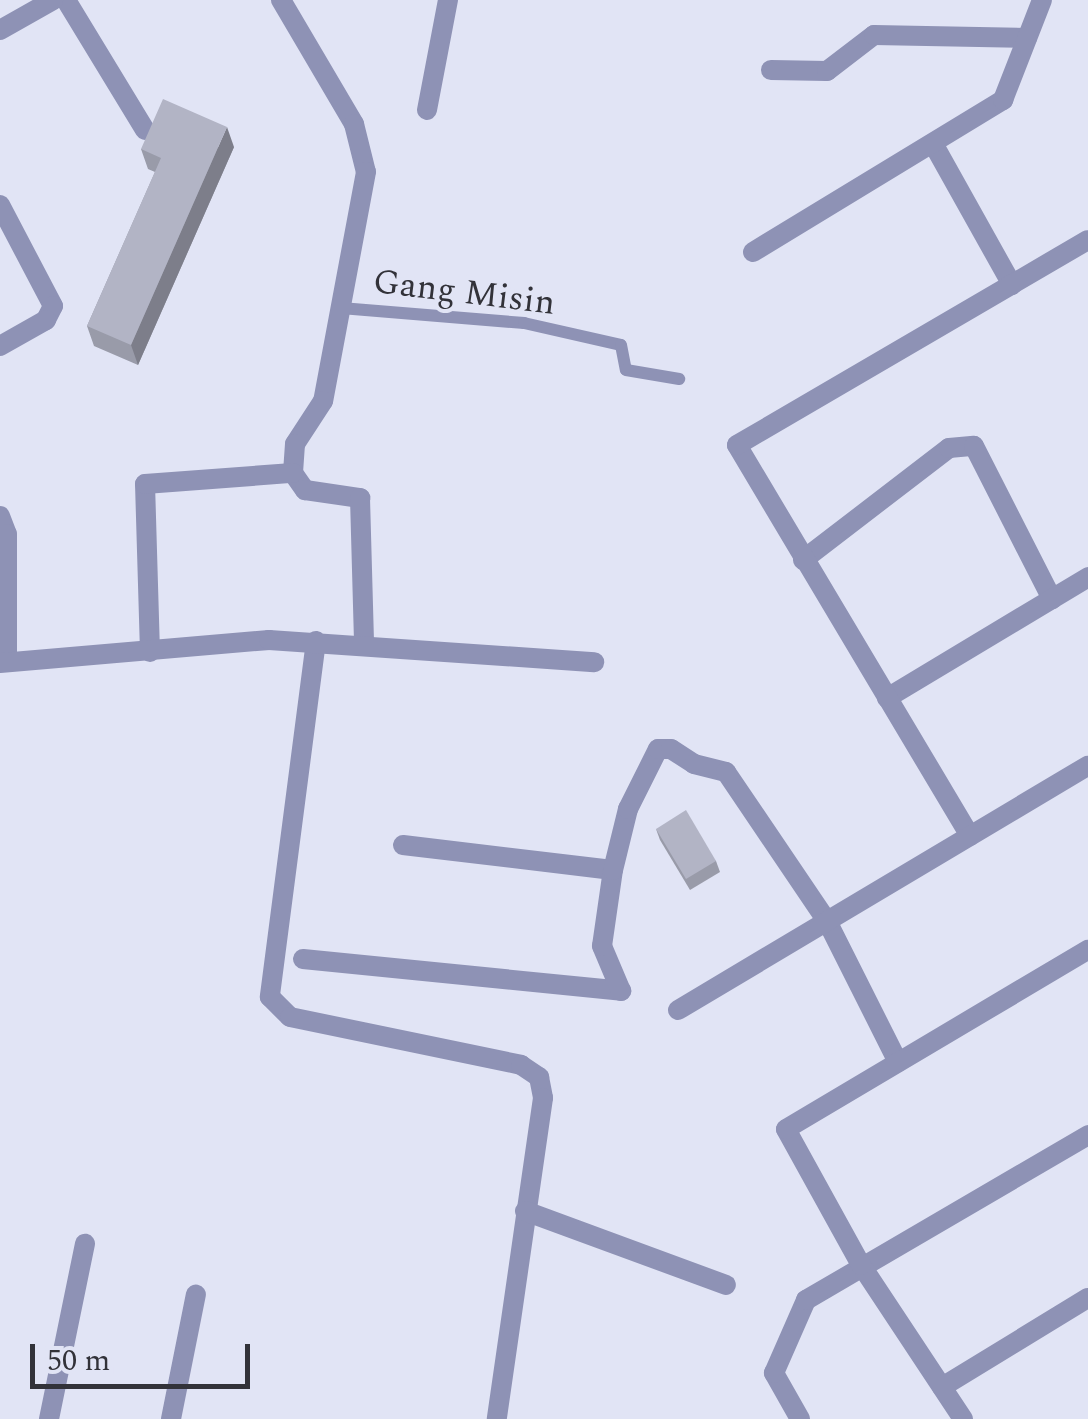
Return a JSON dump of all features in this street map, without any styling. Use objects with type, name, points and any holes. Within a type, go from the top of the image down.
[{"type":"street","points":[[0,30],[52,0]]},
{"type":"street","points":[[66,0],[145,130]]},
{"type":"street","points":[[282,0],[354,124],[366,172],[323,401],[295,444],[293,474],[305,490],[360,498],[364,645]]},
{"type":"street","points":[[426,110],[448,0]]},
{"type":"street","points":[[753,252],[935,147],[1003,100],[1042,0]]},
{"type":"street","points":[[771,70],[827,71],[874,36],[1027,38]]},
{"type":"street","points":[[935,147],[1012,284]]},
{"type":"street","points":[[0,205],[53,306],[46,320],[0,346]]},
{"type":"street","points":[[970,836],[737,445],[1088,240]]},
{"type":"street","points":[[803,560],[949,448],[974,446],[1052,599]]},
{"type":"street","points":[[150,652],[145,484],[293,474]]},
{"type":"street","points":[[0,516],[7,534],[3,662],[316,642],[594,662]]},
{"type":"street","points":[[887,698],[1088,577]]},
{"type":"street","points":[[316,642],[270,998],[290,1017],[535,1072],[543,1098],[498,1419]]},
{"type":"street","points":[[303,959],[621,991],[602,946],[612,870],[628,809],[658,749],[671,749],[694,764],[726,772],[827,921],[898,1062]]},
{"type":"street","points":[[678,1010],[1088,766]]},
{"type":"street","points":[[404,845],[612,870]]},
{"type":"street","points":[[963,1419],[861,1266],[784,1134],[1088,950]]},
{"type":"street","points":[[800,1419],[774,1373],[794,1316],[806,1300],[1088,1135]]},
{"type":"street","points":[[525,1211],[726,1285]]},
{"type":"street","points":[[49,1419],[85,1244]]},
{"type":"street","points":[[171,1419],[196,1294]]},
{"type":"street","points":[[942,1386],[1088,1298]]},
{"type":"lane","name":"Gang Misin","points":[[341,308],[524,323],[621,346],[626,370],[678,379]]},
{"type":"building","points":[[163,99],[227,127],[131,345],[87,326],[161,158],[141,149]]},
{"type":"building","points":[[686,810],[716,861],[686,879],[656,829]]}]
